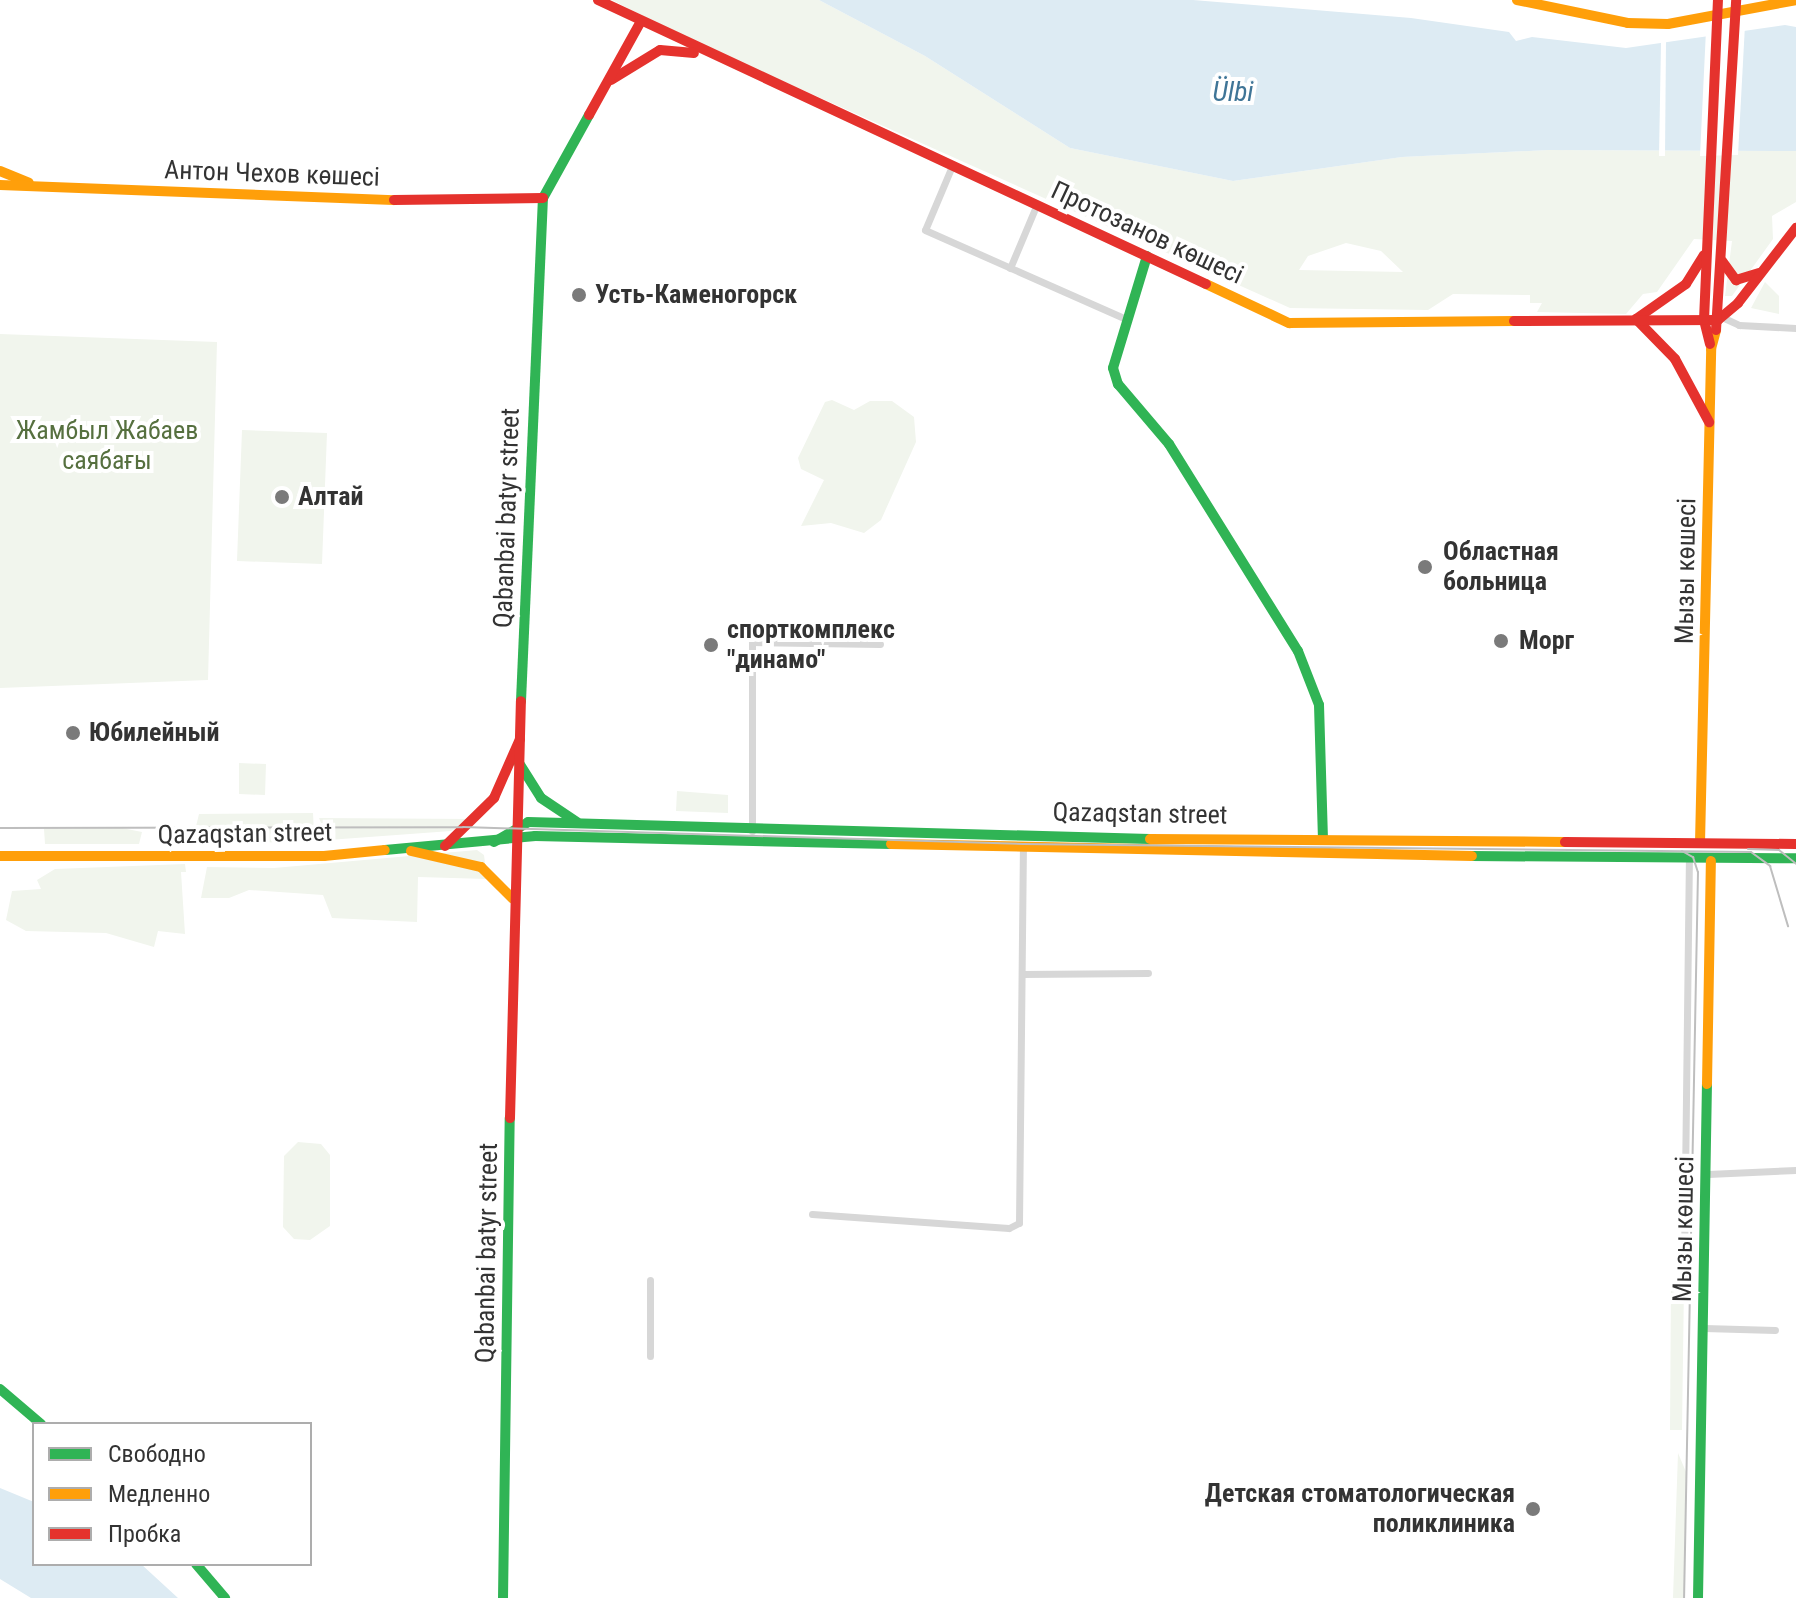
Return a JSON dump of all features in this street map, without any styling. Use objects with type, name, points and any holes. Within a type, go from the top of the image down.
[{"type":"main road","name":"Протозанов көшесі","points":[[598,0],[710,56],[1289,323],[1721,319]]},
{"type":"main road","points":[[1517,0],[1668,24],[1796,0]]},
{"type":"main road","points":[[1711,349],[1704,320],[1718,0]]},
{"type":"main road","points":[[1711,349],[1721,319],[1736,0]]},
{"type":"main road","points":[[543,198],[640,23]]},
{"type":"main road","points":[[606,84],[660,50],[710,56]]},
{"type":"main road","points":[[0,171],[34,185]]},
{"type":"main road","name":"Антон Чехов көшесі","points":[[0,185],[415,201],[543,198]]},
{"type":"main road","name":"Qabanbai batyr street","points":[[503,1598],[513,904],[543,198]]},
{"type":"main road","points":[[1721,319],[1796,228]]},
{"type":"main road","points":[[1706,249],[1686,284],[1636,319],[1675,359],[1710,424]]},
{"type":"main road","points":[[1147,256],[1124,318],[1119,361],[1113,368],[1118,384],[1169,444],[1298,651],[1319,705],[1323,853]]},
{"type":"main road","points":[[1722,261],[1727,275],[1736,280],[1759,273]]},
{"type":"main road","name":"Мызы көшесі","points":[[1700,843],[1711,349]]},
{"type":"main road","points":[[445,846],[494,798],[520,739]]},
{"type":"main road","points":[[519,763],[541,798],[577,823]]},
{"type":"main road","points":[[1674,843],[1701,818],[1726,843]]},
{"type":"main road","name":"Qazaqstan street","points":[[515,835],[528,822],[1023,834],[1796,844]]},
{"type":"main road","points":[[937,846],[938,832]]},
{"type":"main road","name":"Qazaqstan street","points":[[0,856],[184,858],[407,850],[490,844],[515,835],[751,843],[1689,857],[1711,861],[1796,858]]},
{"type":"main road","points":[[1541,840],[1541,854]]},
{"type":"main road","points":[[1700,843],[1711,861]]},
{"type":"main road","points":[[407,850],[481,867],[513,904]]},
{"type":"main road","name":"Мызы көшесі","points":[[1698,1598],[1708,1174],[1711,861]]},
{"type":"main road","points":[[0,1389],[39,1422]]},
{"type":"main road","points":[[198,1566],[225,1598]]},
{"type":"street","points":[[952,166],[925,230],[1124,318]]},
{"type":"street","points":[[1010,268],[1036,206]]},
{"type":"street","points":[[1721,319],[1739,325],[1796,328]]},
{"type":"street","points":[[751,843],[752,642],[880,644]]},
{"type":"street","points":[[812,1214],[1009,1228],[1019,1223],[1023,834]]},
{"type":"street","points":[[1684,1262],[1689,857]]},
{"type":"street","points":[[1022,974],[1148,973]]},
{"type":"street","points":[[1708,1174],[1796,1170]]},
{"type":"street","points":[[650,1280],[650,1356]]},
{"type":"street","points":[[1704,1328],[1775,1330]]},
{"type":"green space","points":[[612,0],[819,0],[925,56],[1070,148],[1233,181],[1402,157],[1548,150],[1796,151],[1796,202],[1772,216],[1773,239],[1732,296],[1725,296],[1732,241],[1694,239],[1657,292],[1643,294],[1626,314],[1537,312],[1542,303],[1530,303],[1530,295],[1453,294],[1428,310],[1290,308],[682,36]],"holes":[[[1346,243],[1381,251],[1403,272],[1299,270],[1308,256]]]},
{"type":"green space","points":[[1765,282],[1779,296],[1779,314],[1751,308]]},
{"type":"green space","name":"Жамбыл Жабаев саябағы","points":[[0,334],[217,342],[208,680],[0,688]]},
{"type":"green space","points":[[832,400],[854,410],[870,401],[892,401],[914,417],[916,442],[881,520],[864,533],[831,523],[801,526],[824,480],[801,469],[798,458],[825,402]]},
{"type":"green space","name":"Алтай","points":[[242,430],[327,433],[322,564],[237,561]]},
{"type":"green space","points":[[239,763],[266,764],[265,795],[239,794]]},
{"type":"green space","points":[[677,791],[728,795],[728,813],[676,811]]},
{"type":"green space","points":[[313,813],[314,834],[306,842],[192,843],[199,814]]},
{"type":"green space","points":[[319,818],[472,819],[451,831],[328,840]]},
{"type":"green space","points":[[122,828],[142,832],[139,844],[45,844],[44,829]]},
{"type":"green space","points":[[477,850],[484,855],[487,879],[418,877],[417,922],[332,918],[323,895],[249,890],[229,898],[201,898],[207,867],[274,868]]},
{"type":"green space","points":[[185,864],[186,872],[181,872],[185,934],[158,931],[154,947],[106,933],[26,931],[6,920],[12,891],[41,889],[37,880],[55,869]]},
{"type":"green space","points":[[298,1142],[321,1144],[330,1155],[330,1226],[310,1240],[294,1239],[283,1227],[284,1156]]},
{"type":"green space","points":[[1671,1282],[1684,1284],[1682,1430],[1670,1430]]},
{"type":"green space","points":[[1678,1453],[1686,1472],[1684,1598],[1673,1598]]},
{"type":"water","name":"Ülbi","points":[[819,0],[1193,0],[1411,18],[1509,32],[1516,41],[1532,37],[1626,48],[1785,25],[1796,27],[1796,151],[1548,150],[1402,157],[1233,181],[1070,148],[925,56]]},
{"type":"water","points":[[0,1488],[32,1501],[32,1566],[143,1566],[178,1598],[31,1598],[0,1579]]},
{"type":"pier","points":[[1745,25],[1738,155],[1700,156],[1706,30]]},
{"type":"pier","points":[[1666,41],[1665,156],[1659,156],[1661,42]]},
{"type":"tram line","points":[[0,828],[463,827],[1023,844],[1751,852],[1770,866],[1788,926]]},
{"type":"tram line","points":[[1748,849],[1779,850],[1796,864]]},
{"type":"tram line","points":[[1682,851],[1693,857],[1698,872],[1684,1598]]},
{"type":"traffic: fast","points":[[521,701],[543,198],[589,115]]},
{"type":"traffic: fast","points":[[1147,256],[1113,368],[1118,384],[1169,444],[1298,651],[1319,705],[1323,837]]},
{"type":"traffic: fast","points":[[519,763],[541,798],[577,822]]},
{"type":"traffic: fast","points":[[494,842],[528,822],[1150,839]]},
{"type":"traffic: fast","points":[[385,850],[535,836],[891,844]]},
{"type":"traffic: fast","points":[[1472,856],[1796,858]]},
{"type":"traffic: fast","points":[[1698,1598],[1707,1084]]},
{"type":"traffic: fast","points":[[503,1598],[510,1118]]},
{"type":"traffic: fast","points":[[0,1389],[39,1422]]},
{"type":"traffic: fast","points":[[198,1566],[225,1598]]},
{"type":"traffic: slow","points":[[1517,0],[1628,23],[1668,24],[1796,0]]},
{"type":"traffic: slow","points":[[0,171],[29,183]]},
{"type":"traffic: slow","points":[[0,185],[394,200]]},
{"type":"traffic: slow","points":[[1206,284],[1289,323],[1514,321]]},
{"type":"traffic: slow","points":[[1700,843],[1711,349],[1716,330]]},
{"type":"traffic: slow","points":[[1150,839],[1565,842]]},
{"type":"traffic: slow","points":[[891,844],[1472,856]]},
{"type":"traffic: slow","points":[[0,856],[324,856],[385,850]]},
{"type":"traffic: slow","points":[[411,851],[481,867],[513,899]]},
{"type":"traffic: slow","points":[[1707,1084],[1711,861]]},
{"type":"traffic: jam","points":[[598,0],[1206,284]]},
{"type":"traffic: jam","points":[[1710,344],[1704,320],[1718,0]]},
{"type":"traffic: jam","points":[[1716,330],[1736,0]]},
{"type":"traffic: jam","points":[[589,115],[640,23]]},
{"type":"traffic: jam","points":[[611,80],[660,50],[694,53]]},
{"type":"traffic: jam","points":[[394,200],[543,198]]},
{"type":"traffic: jam","points":[[1514,321],[1718,320],[1738,303],[1796,228]]},
{"type":"traffic: jam","points":[[1704,255],[1686,284],[1636,319],[1675,359],[1709,422]]},
{"type":"traffic: jam","points":[[1722,261],[1736,280],[1759,273]]},
{"type":"traffic: jam","points":[[510,1118],[521,701]]},
{"type":"traffic: jam","points":[[445,846],[494,798],[520,739]]},
{"type":"traffic: jam","points":[[1565,842],[1796,844]]},
{"type":"place","name":"Усть-Каменогорск","points":[[579,295]]},
{"type":"place","name":"Алтай","points":[[282,497]]},
{"type":"place","name":"Областная больница","points":[[1425,567]]},
{"type":"place","name":"Морг","points":[[1501,641]]},
{"type":"place","name":"спорткомплекс \"динамо\"","points":[[711,645]]},
{"type":"place","name":"Юбилейный","points":[[73,733]]},
{"type":"place","name":"Детская стоматологическая поликлиника","points":[[1533,1509]]}]
